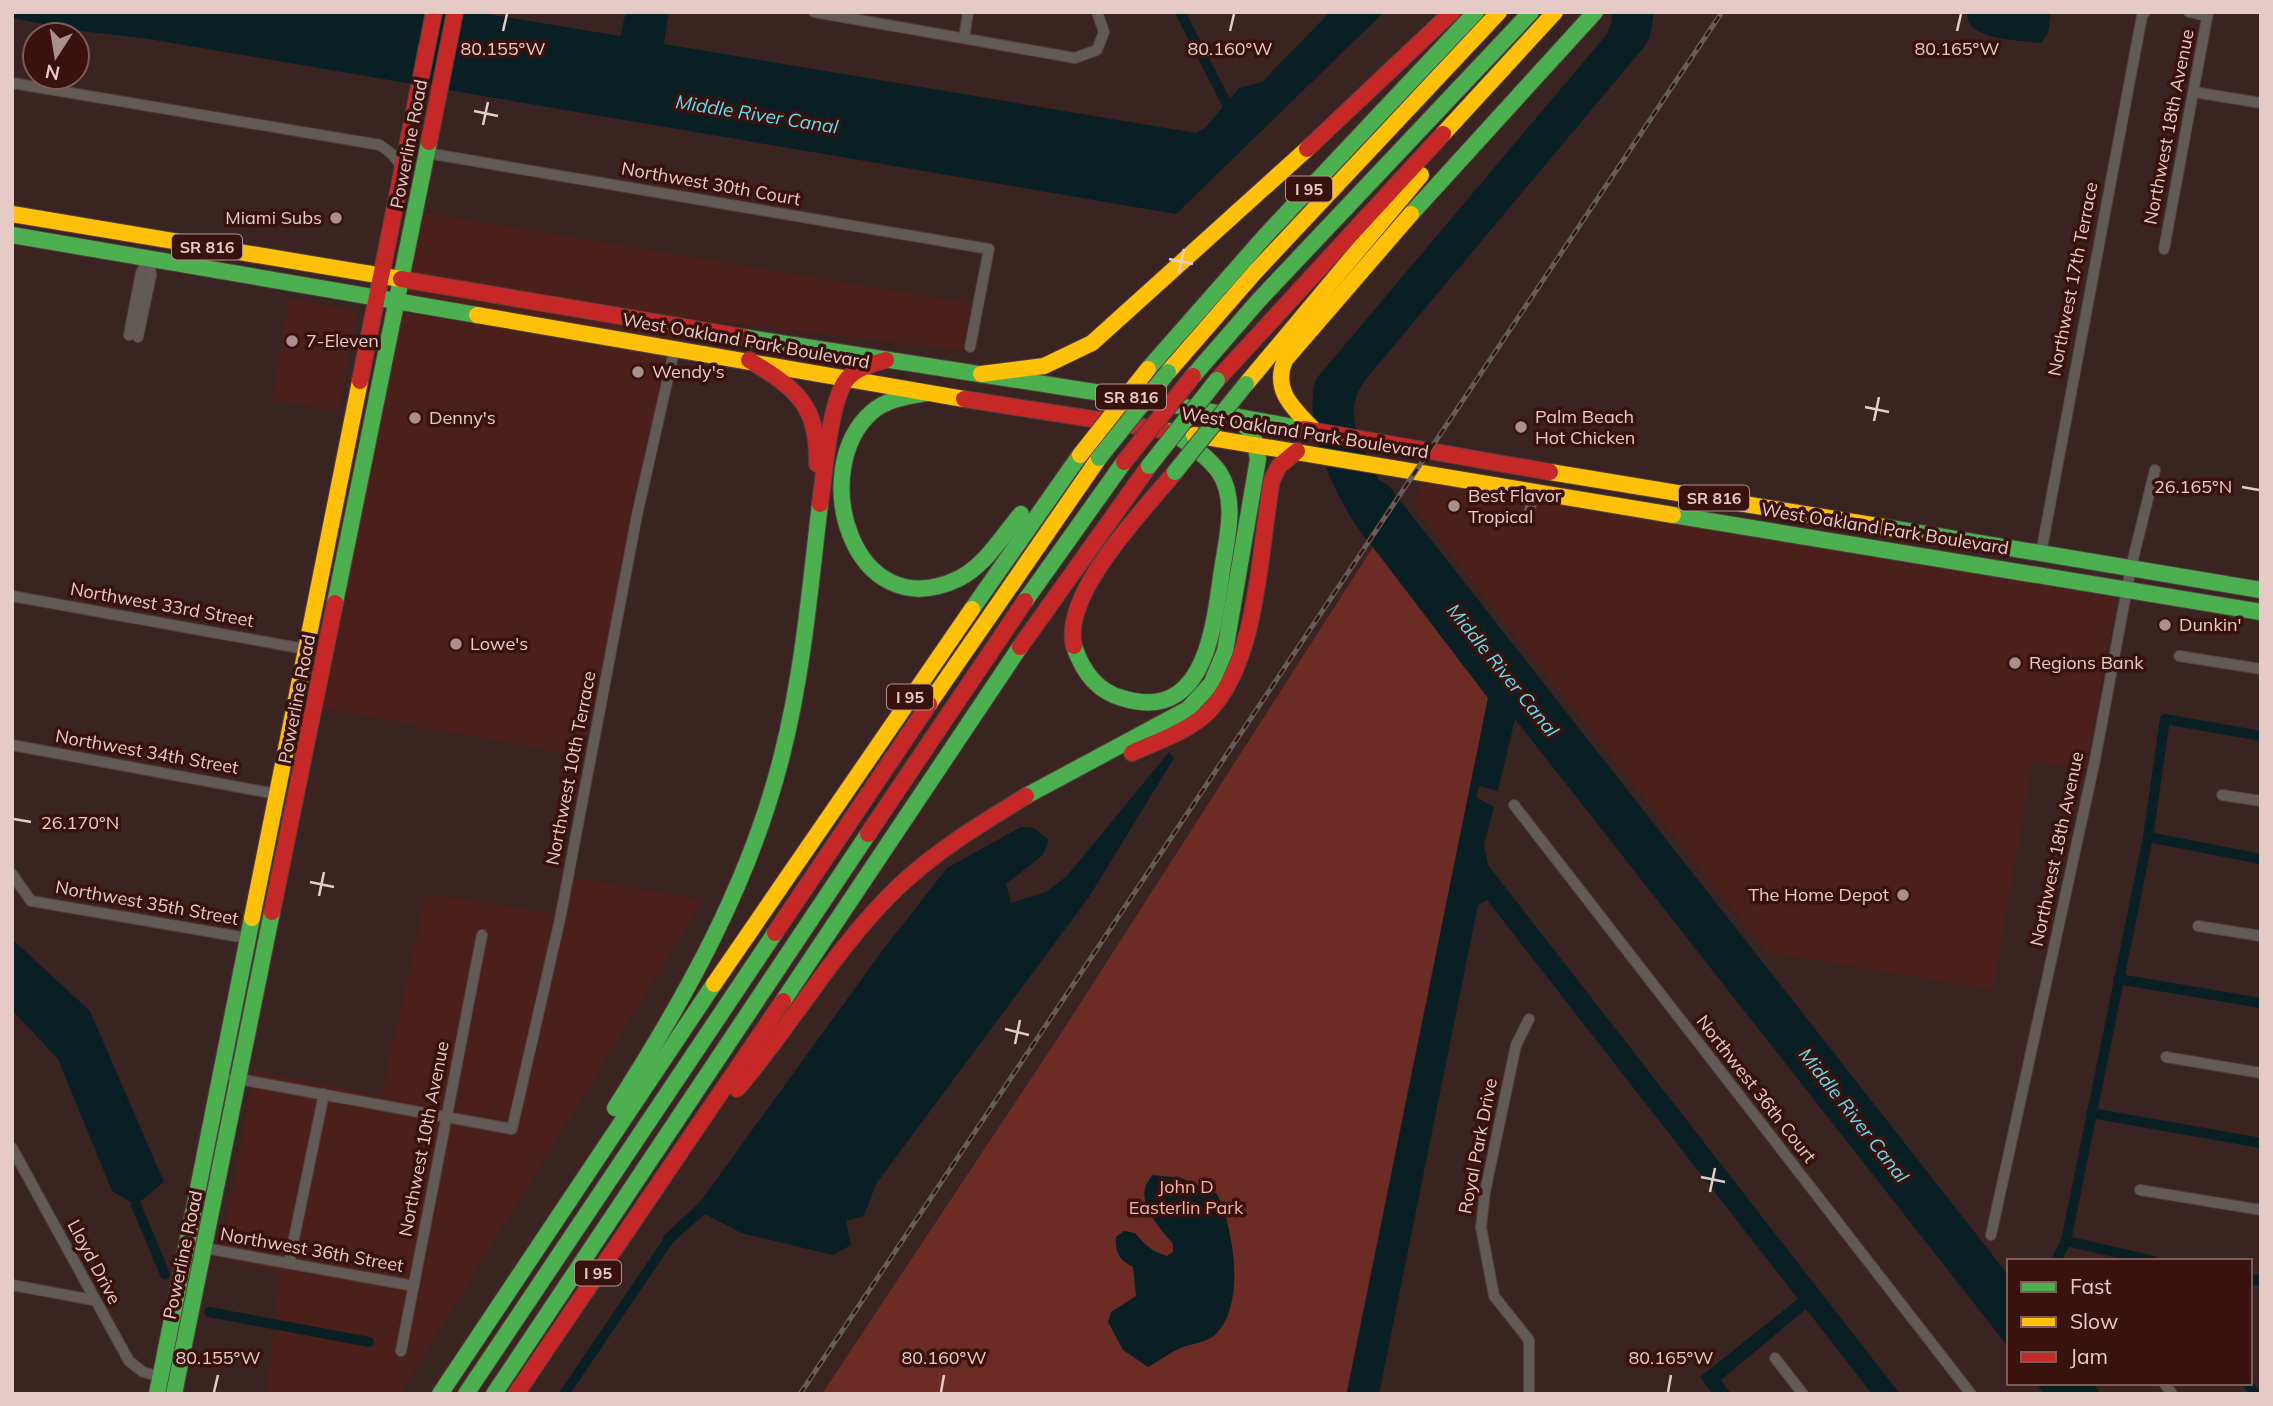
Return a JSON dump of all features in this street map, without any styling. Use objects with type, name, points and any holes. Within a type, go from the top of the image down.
[{"type":"main road","name":"Powerline Road","points":[[158,1394],[305,649],[403,168],[414,126],[434,12]]},
{"type":"main road","name":"Powerline Road","points":[[174,1394],[456,12]]},
{"type":"main road","points":[[981,373],[1044,366],[1092,343],[1264,189],[1452,12]]},
{"type":"main road","name":"I 95","points":[[440,1394],[825,819],[1080,455],[1148,369],[1251,252],[1476,12]]},
{"type":"main road","points":[[466,1394],[996,604],[1099,458],[1168,372],[1256,271],[1499,12]]},
{"type":"main road","points":[[494,1394],[1028,595],[1124,462],[1193,376],[1267,292],[1531,12]]},
{"type":"main road","name":"I 95","points":[[516,1394],[1068,577],[1149,466],[1217,380],[1555,12]]},
{"type":"main road","points":[[1313,429],[1280,390],[1279,376],[1285,360],[1390,237],[1595,12]]},
{"type":"main road","points":[[1170,431],[1216,466],[1228,491],[1230,518],[1216,604],[1205,657],[1191,682],[1159,701],[1123,701],[1098,688],[1083,671],[1072,638],[1079,604],[1105,563],[1175,472],[1246,384],[1419,178],[1468,107]]},
{"type":"main road","points":[[414,126],[418,140],[427,153]]},
{"type":"main road","name":"West Oakland Park Boulevard","points":[[12,214],[886,360],[1233,414],[1397,446],[2261,590]]},
{"type":"main road","name":"West Oakland Park Boulevard","points":[[12,235],[675,347],[927,393],[1303,452],[2261,612]]},
{"type":"main road","points":[[131,256],[158,252],[173,241]]},
{"type":"main road","points":[[675,347],[689,336],[709,330]]},
{"type":"main road","points":[[749,360],[791,386],[807,403],[813,416],[818,445],[813,557]]},
{"type":"main road","points":[[570,1199],[606,1122],[690,989],[752,857],[776,783],[793,711],[837,401],[846,379],[859,369],[886,360]]},
{"type":"main road","points":[[927,393],[894,400],[870,412],[855,430],[846,458],[844,510],[854,547],[869,569],[895,586],[926,590],[964,575],[994,550],[1018,517],[1080,455]]},
{"type":"main road","points":[[681,1153],[768,1053],[849,941],[883,902],[936,854],[1059,776],[1188,709],[1212,684],[1227,643],[1258,464],[1257,445],[1249,429],[1233,414]]},
{"type":"main road","points":[[995,817],[1183,728],[1206,713],[1217,701],[1230,681],[1239,658],[1274,475],[1282,463],[1303,452]]},
{"type":"main road","points":[[1508,464],[1525,473],[1534,490],[1547,477],[1563,474]]},
{"type":"main road","points":[[1698,518],[1720,510],[1726,500]]},
{"type":"main road","points":[[1803,535],[1809,526],[1828,517]]},
{"type":"main road","points":[[328,538],[333,553],[345,562]]},
{"type":"main road","points":[[2021,572],[2031,567],[2041,553]]},
{"type":"main road","points":[[323,561],[335,608]]},
{"type":"main road","points":[[283,758],[287,782],[298,795]]},
{"type":"main road","points":[[276,794],[285,808],[289,835]]},
{"type":"main road","points":[[789,953],[887,846]]},
{"type":"main road","points":[[608,1183],[676,1041]]},
{"type":"street","points":[[814,12],[1074,58],[1097,50],[1104,32],[1097,12]]},
{"type":"street","points":[[964,38],[968,12]]},
{"type":"street","name":"Northwest 17th Terrace","points":[[2041,553],[2142,16],[2146,12]]},
{"type":"street","points":[[2189,12],[2208,14]]},
{"type":"street","name":"Northwest 18th Avenue","points":[[2164,249],[2208,14]]},
{"type":"street","points":[[12,83],[380,145],[393,154],[403,168]]},
{"type":"street","points":[[2194,92],[2261,103]]},
{"type":"street","name":"Northwest 30th Court","points":[[427,153],[989,249],[970,347]]},
{"type":"street","points":[[134,336],[138,313],[151,275],[149,259]]},
{"type":"street","name":"Northwest 10th Terrace","points":[[447,1116],[512,1129],[560,921],[637,515],[675,347]]},
{"type":"street","name":"Northwest 18th Avenue","points":[[1991,1235],[2095,760],[2131,568],[2155,470]]},
{"type":"street","points":[[1528,518],[1534,490]]},
{"type":"street","name":"Northwest 33rd Street","points":[[12,596],[305,649]]},
{"type":"street","points":[[2179,656],[2261,669]]},
{"type":"street","name":"Northwest 34th Street","points":[[12,745],[276,794]]},
{"type":"street","points":[[2222,795],[2261,801]]},
{"type":"street","name":"Northwest 36th Court","points":[[1514,805],[1971,1394]]},
{"type":"street","name":"Northwest 35th Street","points":[[12,874],[31,901],[247,938]]},
{"type":"street","points":[[2198,926],[2261,936]]},
{"type":"street","name":"Northwest 10th Avenue","points":[[401,1351],[482,935]]},
{"type":"street","name":"Royal Park Drive","points":[[1529,1019],[1516,1045],[1485,1192],[1481,1227],[1494,1296],[1530,1340],[1529,1394]]},
{"type":"street","points":[[2166,1056],[2261,1073]]},
{"type":"street","points":[[219,1075],[447,1116]]},
{"type":"street","points":[[289,1262],[324,1094]]},
{"type":"street","name":"Lloyd Drive","points":[[13,1150],[93,1300],[132,1364],[144,1372],[161,1377]]},
{"type":"street","points":[[2140,1190],[2261,1210]]},
{"type":"street","name":"Northwest 36th Street","points":[[204,1248],[414,1286]]},
{"type":"street","points":[[12,1285],[93,1300]]},
{"type":"street","points":[[1775,1358],[1803,1394]]},
{"type":"shaded area","points":[[423,213],[971,303],[962,350],[683,318],[581,756],[322,708]]},
{"type":"shaded area","points":[[289,298],[356,312],[339,411],[273,400]]},
{"type":"shaded area","points":[[1422,478],[2117,595],[2086,770],[2033,760],[1993,990],[1767,952],[1415,509]]},
{"type":"shaded area","points":[[562,876],[703,900],[400,1394],[267,1394],[281,1272],[220,1259],[255,1070],[381,1097],[426,894],[554,914]]},
{"type":"green space","name":"John D Easterlin Park","points":[[1373,547],[1488,698],[1346,1394],[822,1394],[1058,1038]]},
{"type":"water","name":"Middle River Canal","points":[[12,12],[475,12],[620,36],[626,12],[669,12],[664,44],[1196,133],[1205,128],[1239,88],[1262,82],[1330,12],[1384,12],[1176,214],[149,39],[91,32],[91,21],[28,21],[12,18]]},
{"type":"water","name":"Middle River Canal","points":[[1611,12],[1654,12],[1650,37],[1644,47],[1366,379],[1354,405],[1356,430],[1379,480],[1388,485],[2007,1273],[2007,1345],[1515,719],[1498,791],[1479,786],[1476,797],[1494,807],[1484,844],[1488,865],[1900,1394],[1872,1394],[1806,1309],[1721,1380],[1731,1394],[1713,1394],[1700,1377],[1798,1299],[1487,900],[1478,905],[1379,1394],[1347,1394],[1488,698],[1348,513],[1326,468],[1319,444],[1314,420],[1316,379],[1607,34],[1612,22]]},
{"type":"water","points":[[1967,12],[2051,12],[2048,33],[2041,43],[2007,40],[1984,34],[1969,22]]},
{"type":"water","points":[[1169,752],[1174,758],[1089,897],[876,1184],[864,1216],[846,1221],[851,1245],[833,1255],[741,1233],[705,1214],[672,1243],[662,1237],[700,1202],[882,951],[947,868],[1021,827],[1034,828],[1049,840],[1043,855],[1006,884],[1011,903],[1046,892],[1067,876]]},
{"type":"water","points":[[12,939],[90,1011],[164,1182],[136,1205],[112,1191],[58,1059],[12,1010]]},
{"type":"water","points":[[1153,1175],[1181,1178],[1217,1194],[1232,1246],[1234,1286],[1225,1321],[1216,1334],[1185,1346],[1148,1367],[1123,1350],[1108,1322],[1111,1312],[1136,1296],[1133,1267],[1119,1255],[1116,1237],[1124,1231],[1135,1233],[1158,1252],[1167,1256],[1173,1252],[1173,1244],[1154,1221],[1146,1202],[1144,1193]]},
{"type":"water","points":[[2037,1385],[2094,1385],[2101,1394],[2044,1394]]},
{"type":"waterway","points":[[1180,12],[1232,114]]},
{"type":"waterway","points":[[2066,1241],[2148,837],[2165,719],[2261,736]]},
{"type":"waterway","points":[[2148,837],[2261,859]]},
{"type":"waterway","points":[[2118,979],[2261,1003]]},
{"type":"waterway","points":[[2091,1113],[2261,1143]]},
{"type":"waterway","points":[[136,1205],[165,1274]]},
{"type":"waterway","points":[[564,1394],[668,1241]]},
{"type":"waterway","points":[[2057,1259],[2066,1241],[2145,1259]]},
{"type":"waterway","points":[[2252,1279],[2261,1281]]},
{"type":"waterway","points":[[209,1312],[369,1342]]},
{"type":"waterway","points":[[2248,1385],[2255,1394]]},
{"type":"railway","points":[[800,1394],[1722,12]]},
{"type":"traffic: fast","points":[[1148,369],[1266,235],[1476,12]]},
{"type":"traffic: fast","points":[[1193,376],[1259,300],[1531,12]]},
{"type":"traffic: fast","points":[[1411,214],[1595,12]]},
{"type":"traffic: fast","points":[[335,603],[429,142]]},
{"type":"traffic: fast","points":[[12,235],[477,315]]},
{"type":"traffic: fast","points":[[743,337],[1152,401],[1304,429]]},
{"type":"traffic: fast","points":[[1099,458],[1168,372]]},
{"type":"traffic: fast","points":[[1149,466],[1217,380]]},
{"type":"traffic: fast","points":[[1175,472],[1246,384]]},
{"type":"traffic: fast","points":[[927,393],[884,404],[872,412],[853,437],[843,469],[842,503],[850,535],[867,563],[890,582],[921,588],[958,579],[985,559],[1021,514]]},
{"type":"traffic: fast","points":[[1026,796],[1188,709],[1211,684],[1225,651],[1258,459],[1253,434],[1233,414]]},
{"type":"traffic: fast","points":[[1074,646],[1081,663],[1097,685],[1122,698],[1149,702],[1171,698],[1187,685],[1199,668],[1214,623],[1229,523],[1228,496],[1219,472],[1209,460],[1170,431]]},
{"type":"traffic: fast","points":[[972,609],[1080,455]]},
{"type":"traffic: fast","points":[[1025,601],[1124,462]]},
{"type":"traffic: fast","points":[[615,1108],[667,1024],[713,938],[734,894],[769,802],[795,693],[820,504]]},
{"type":"traffic: fast","points":[[1673,515],[2261,612]]},
{"type":"traffic: fast","points":[[1890,528],[2261,590]]},
{"type":"traffic: fast","points":[[783,1001],[1020,647]]},
{"type":"traffic: fast","points":[[494,1394],[868,834]]},
{"type":"traffic: fast","points":[[174,1394],[272,912]]},
{"type":"traffic: fast","points":[[157,1394],[252,918]]},
{"type":"traffic: fast","points":[[466,1394],[775,933]]},
{"type":"traffic: fast","points":[[440,1394],[714,984]]},
{"type":"traffic: slow","points":[[1168,372],[1256,271],[1499,12]]},
{"type":"traffic: slow","points":[[1443,134],[1555,12]]},
{"type":"traffic: slow","points":[[981,374],[1044,366],[1092,343],[1307,149]]},
{"type":"traffic: slow","points":[[1246,384],[1421,175]]},
{"type":"traffic: slow","points":[[12,214],[401,279]]},
{"type":"traffic: slow","points":[[1313,429],[1292,406],[1283,389],[1281,380],[1285,360],[1411,214]]},
{"type":"traffic: slow","points":[[477,315],[964,399]]},
{"type":"traffic: slow","points":[[1080,455],[1148,369]]},
{"type":"traffic: slow","points":[[252,918],[360,381]]},
{"type":"traffic: slow","points":[[1194,435],[1673,515]]},
{"type":"traffic: slow","points":[[929,704],[1099,458]]},
{"type":"traffic: slow","points":[[1550,472],[1890,528]]},
{"type":"traffic: slow","points":[[714,984],[972,609]]},
{"type":"traffic: jam","points":[[360,381],[434,12]]},
{"type":"traffic: jam","points":[[429,142],[455,12]]},
{"type":"traffic: jam","points":[[1307,149],[1452,12]]},
{"type":"traffic: jam","points":[[1217,380],[1443,134]]},
{"type":"traffic: jam","points":[[401,279],[743,337]]},
{"type":"traffic: jam","points":[[749,360],[792,390],[809,413],[814,427],[817,464]]},
{"type":"traffic: jam","points":[[820,504],[829,438],[841,389],[855,372],[886,360]]},
{"type":"traffic: jam","points":[[1124,462],[1193,376]]},
{"type":"traffic: jam","points":[[964,399],[1163,430]]},
{"type":"traffic: jam","points":[[1304,429],[1550,472]]},
{"type":"traffic: jam","points":[[1132,753],[1172,736],[1200,719],[1225,690],[1238,664],[1247,634],[1272,480],[1279,466],[1297,451]]},
{"type":"traffic: jam","points":[[1020,647],[1149,466]]},
{"type":"traffic: jam","points":[[1074,646],[1073,625],[1080,602],[1092,578],[1126,530],[1175,472]]},
{"type":"traffic: jam","points":[[868,834],[1025,601]]},
{"type":"traffic: jam","points":[[272,912],[335,603]]},
{"type":"traffic: jam","points":[[775,933],[929,704]]},
{"type":"traffic: jam","points":[[737,1089],[833,961],[896,889],[942,850],[1026,796]]},
{"type":"traffic: jam","points":[[516,1394],[783,1001]]},
{"type":"place","name":"Miami Subs","points":[[336,218]]},
{"type":"place","name":"7-Eleven","points":[[292,341]]},
{"type":"place","name":"Wendy's","points":[[638,372]]},
{"type":"place","name":"Denny's","points":[[415,418]]},
{"type":"place","name":"Palm Beach Hot Chicken","points":[[1521,427]]},
{"type":"place","name":"Best Flavor Tropical","points":[[1454,506]]},
{"type":"place","name":"Dunkin'","points":[[2165,625]]},
{"type":"place","name":"Lowe's","points":[[456,644]]},
{"type":"place","name":"Regions Bank","points":[[2015,663]]},
{"type":"place","name":"The Home Depot","points":[[1903,895]]}]
